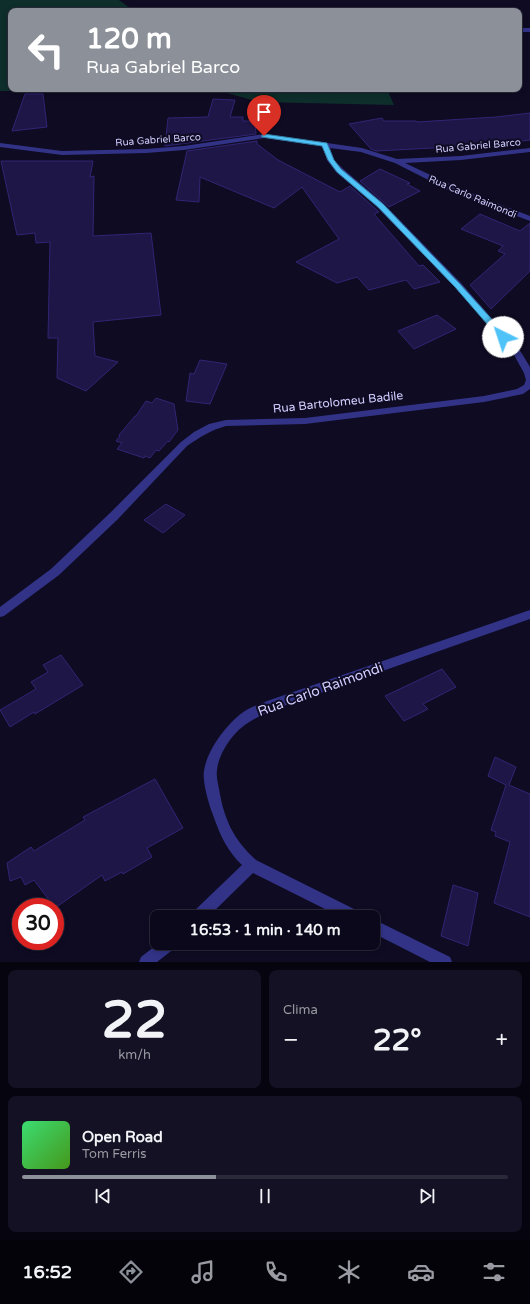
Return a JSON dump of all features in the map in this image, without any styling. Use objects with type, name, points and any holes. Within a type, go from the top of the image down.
[{"type":"street","name":"Rua Gabriel Barco","points":[[0,146],[62,153],[131,152],[184,148],[237,138],[264,136],[362,150],[396,160],[461,158],[530,150]]},
{"type":"street","name":"Rua Bartolomeu Badile","points":[[0,614],[55,572],[114,516],[184,444],[197,434],[212,426],[226,423],[305,421],[491,398],[520,392],[527,387],[530,381],[529,373],[518,354],[458,286],[380,205],[339,170],[331,160],[325,144]]},
{"type":"street","name":"Rua Carlo Raimondi","points":[[396,160],[453,189],[530,219]]},
{"type":"street","name":"Rua Carlo Raimondi","points":[[341,910],[251,866],[238,852],[226,834],[215,803],[210,771],[218,749],[230,731],[247,716],[274,704],[530,614]]},
{"type":"street","points":[[205,910],[251,866]]},
{"type":"street","points":[[380,929],[446,962]]},
{"type":"street","points":[[146,962],[161,950]]},
{"type":"green space","points":[[0,0],[119,0],[130,8],[8,8],[8,91],[0,91]]},
{"type":"green space","points":[[224,92],[388,92],[394,105],[259,102]]},
{"type":"building","points":[[25,94],[43,94],[47,127],[12,131]]},
{"type":"building","points":[[213,99],[235,100],[230,117],[243,117],[243,121],[255,121],[256,134],[165,146],[168,118],[208,117]]},
{"type":"building","points":[[530,113],[530,140],[514,142],[516,144],[490,147],[489,145],[376,151],[371,149],[349,124],[382,118],[384,121],[417,122],[496,117]]},
{"type":"building","points":[[257,141],[257,144],[278,160],[340,192],[350,186],[379,212],[374,214],[419,266],[423,265],[440,282],[414,289],[406,280],[369,290],[357,277],[337,283],[296,262],[339,239],[302,187],[274,208],[200,177],[199,202],[176,200],[187,151]]},
{"type":"building","points":[[1,161],[93,161],[90,177],[94,176],[93,236],[151,233],[161,315],[93,322],[95,356],[118,362],[86,391],[57,378],[58,338],[48,338],[50,242],[36,243],[35,233],[17,235]]},
{"type":"building","points":[[380,169],[410,183],[407,184],[420,191],[389,207],[360,181]]},
{"type":"building","points":[[480,214],[520,231],[530,223],[530,271],[491,309],[470,285],[505,254],[498,251],[503,246],[461,229]]},
{"type":"building","points":[[437,315],[456,329],[414,349],[398,331]]},
{"type":"building","points":[[200,360],[227,364],[210,404],[186,401],[190,373],[194,374]]},
{"type":"building","points":[[156,398],[174,404],[178,430],[169,442],[168,441],[159,451],[156,450],[150,458],[145,456],[144,458],[117,449],[122,443],[116,441],[120,436],[119,435],[136,416],[146,401],[152,403]]},
{"type":"building","points":[[166,504],[185,515],[163,533],[144,520]]},
{"type":"building","points":[[61,655],[83,685],[10,727],[0,710],[36,689],[31,682],[48,672],[43,665]]},
{"type":"building","points":[[442,669],[456,687],[423,704],[428,709],[404,721],[385,696]]},
{"type":"building","points":[[495,757],[516,767],[509,785],[530,794],[530,917],[494,903],[510,842],[495,836],[496,832],[491,830],[506,785],[488,776]]},
{"type":"building","points":[[155,779],[183,828],[147,848],[152,857],[123,874],[122,872],[105,881],[102,875],[64,902],[64,898],[48,898],[34,880],[25,885],[21,877],[10,881],[7,863],[31,847],[34,851],[85,820],[83,817]]},
{"type":"building","points":[[453,885],[478,893],[468,946],[441,936]]},
{"type":"route","points":[[264,136],[325,144],[331,160],[339,170],[380,205],[458,286],[503,337]]}]
